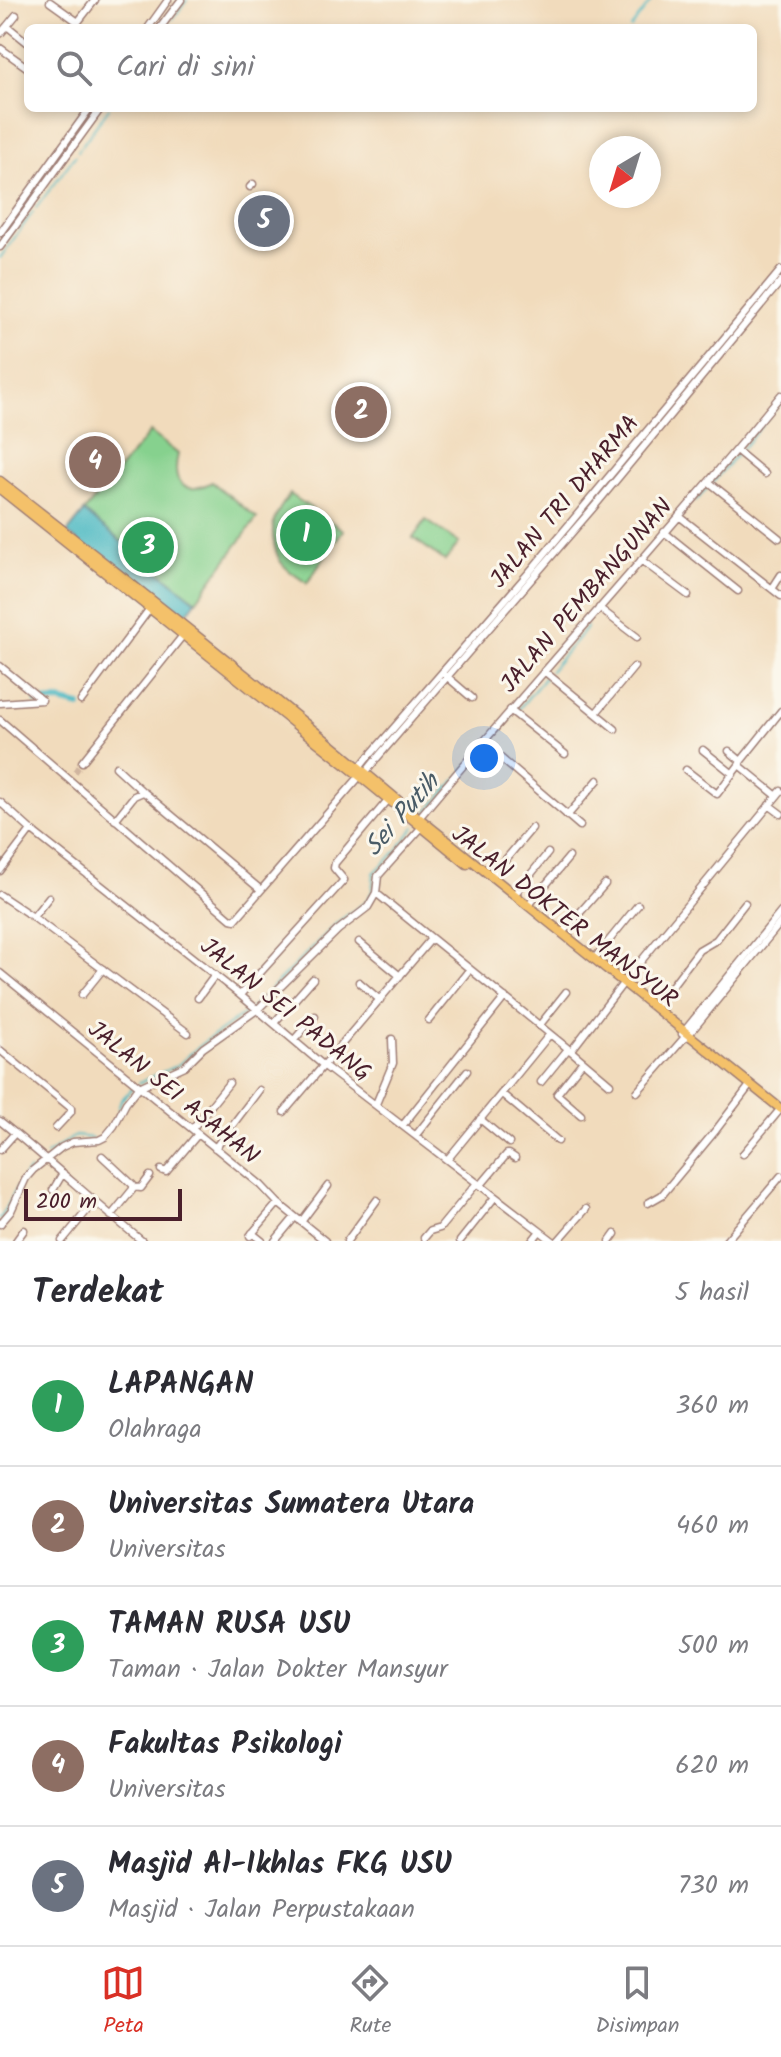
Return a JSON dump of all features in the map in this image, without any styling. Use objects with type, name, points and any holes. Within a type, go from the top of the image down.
[{"type":"main road","name":"JALAN DOKTER MANSYUR","points":[[0,481],[64,536],[362,771],[420,822],[780,1111]]},
{"type":"main road","name":"JALAN DOKTER MANSYUR","points":[[0,489],[64,536]]},
{"type":"main road","name":"JALAN DOKTER MANSYUR","points":[[362,771],[388,800],[528,906],[685,1035]]},
{"type":"street","points":[[50,2],[78,22],[95,0]]},
{"type":"street","points":[[163,24],[181,0]]},
{"type":"street","points":[[151,24],[166,3],[172,12]]},
{"type":"street","points":[[0,34],[16,15]]},
{"type":"street","points":[[7,26],[24,40]]},
{"type":"street","points":[[0,48],[24,65]]},
{"type":"street","points":[[0,233],[88,112]]},
{"type":"street","points":[[93,112],[96,115]]},
{"type":"street","points":[[0,246],[98,112]]},
{"type":"street","points":[[65,144],[71,149]]},
{"type":"street","name":"JALAN TRI DHARMA","points":[[115,820],[231,919],[237,919],[740,324],[781,270]]},
{"type":"street","name":"JALAN TRI DHARMA","points":[[740,324],[781,281]]},
{"type":"street","name":"JALAN PEMBANGUNAN","points":[[136,1085],[185,1066],[368,907],[376,893],[379,874],[420,822],[775,408],[781,395]]},
{"type":"street","points":[[737,452],[765,474]]},
{"type":"street","points":[[710,483],[779,538]]},
{"type":"street","points":[[681,518],[781,596]]},
{"type":"street","points":[[666,533],[738,591]]},
{"type":"street","points":[[642,561],[688,595]]},
{"type":"street","points":[[772,589],[781,575]]},
{"type":"street","points":[[81,701],[152,606]]},
{"type":"street","points":[[601,609],[637,637]]},
{"type":"street","points":[[82,762],[185,632]]},
{"type":"street","points":[[0,666],[42,700],[0,703]]},
{"type":"street","points":[[596,713],[634,667]]},
{"type":"street","points":[[546,673],[615,729]]},
{"type":"street","points":[[444,674],[472,698]]},
{"type":"street","points":[[686,770],[716,794],[781,711]]},
{"type":"street","points":[[513,712],[565,754]]},
{"type":"street","points":[[0,720],[115,820],[134,796],[143,792]]},
{"type":"street","points":[[485,744],[580,826]]},
{"type":"street","points":[[703,750],[733,774]]},
{"type":"street","points":[[541,1082],[779,794],[729,751]]},
{"type":"street","points":[[116,767],[261,890]]},
{"type":"street","points":[[68,779],[75,772]]},
{"type":"street","points":[[567,816],[598,780]]},
{"type":"street","points":[[240,995],[344,880],[334,868],[335,863],[388,800]]},
{"type":"street","name":"JALAN SEI PADANG","points":[[0,802],[323,1065],[555,1241]]},
{"type":"street","points":[[769,805],[781,814]]},
{"type":"street","points":[[491,877],[532,828]]},
{"type":"street","points":[[0,871],[31,830]]},
{"type":"street","points":[[514,895],[548,853]]},
{"type":"street","points":[[528,906],[569,857]]},
{"type":"street","points":[[562,933],[605,884]]},
{"type":"street","points":[[376,893],[610,1084]]},
{"type":"street","points":[[0,895],[188,1033]]},
{"type":"street","points":[[33,917],[49,897]]},
{"type":"street","points":[[655,1008],[699,950],[716,940],[745,903]]},
{"type":"street","points":[[594,959],[638,905]]},
{"type":"street","points":[[637,1092],[706,1010],[781,912]]},
{"type":"street","points":[[760,942],[781,922]]},
{"type":"street","points":[[284,1112],[431,939]]},
{"type":"street","points":[[359,942],[400,976]]},
{"type":"street","points":[[82,995],[103,969]]},
{"type":"street","points":[[429,1020],[469,970]]},
{"type":"street","name":"JALAN SEI ASAHAN","points":[[0,973],[261,1185],[325,1241]]},
{"type":"street","points":[[198,998],[215,975]]},
{"type":"street","points":[[274,1023],[313,979]]},
{"type":"street","points":[[359,982],[380,1000]]},
{"type":"street","points":[[539,1026],[566,992]]},
{"type":"street","points":[[403,1125],[505,997]]},
{"type":"street","points":[[294,1040],[315,1016]]},
{"type":"street","points":[[447,1160],[550,1034]]},
{"type":"street","points":[[376,1104],[393,1063],[392,1039]]},
{"type":"street","points":[[0,1050],[71,1108],[56,1128]]},
{"type":"street","points":[[581,1115],[557,1094],[583,1061]]},
{"type":"street","points":[[416,1135],[467,1071]]},
{"type":"street","points":[[161,1170],[166,1172],[229,1083]]},
{"type":"street","points":[[0,1224],[11,1211],[26,1178],[45,1158],[73,1142],[105,1137],[136,1085]]},
{"type":"street","points":[[648,1203],[662,1195],[749,1086]]},
{"type":"street","points":[[215,1148],[259,1090]]},
{"type":"street","points":[[502,1094],[558,1141]]},
{"type":"street","points":[[743,1154],[780,1111]]},
{"type":"street","points":[[480,1119],[509,1143]]},
{"type":"street","points":[[0,1121],[142,1241]]},
{"type":"street","points":[[0,1150],[15,1133]]},
{"type":"street","points":[[424,1238],[430,1231],[440,1228],[507,1154],[515,1158]]},
{"type":"street","points":[[102,1156],[133,1187]]},
{"type":"street","points":[[53,1190],[63,1173]]},
{"type":"street","points":[[133,1187],[141,1188],[150,1176]]},
{"type":"street","points":[[726,1241],[781,1176]]},
{"type":"street","points":[[275,1241],[328,1186]]},
{"type":"street","points":[[111,1216],[133,1187]]},
{"type":"street","points":[[460,1241],[495,1197]]},
{"type":"street","points":[[347,1241],[377,1200]]},
{"type":"street","points":[[62,1241],[94,1202]]},
{"type":"street","points":[[262,1241],[251,1234],[278,1203]]},
{"type":"street","points":[[555,1241],[586,1209]]},
{"type":"street","points":[[16,1241],[24,1230]]},
{"type":"street","points":[[532,1241],[540,1231]]},
{"type":"green space","points":[[150,432],[178,454],[176,473],[182,484],[194,488],[212,482],[257,518],[196,601],[84,512]]},
{"type":"green space","points":[[290,494],[343,530],[307,583],[283,565],[275,546],[274,521]]},
{"type":"green space","points":[[426,520],[459,543],[445,561],[413,538]]},
{"type":"water","points":[[84,512],[196,601],[180,622],[67,533]]},
{"type":"waterway","points":[[173,19],[187,0]]},
{"type":"waterway","points":[[634,24],[652,0]]},
{"type":"waterway","points":[[78,151],[106,112]]},
{"type":"waterway","points":[[36,208],[75,156]]},
{"type":"waterway","points":[[0,258],[33,212]]},
{"type":"waterway","name":"Sei Putih","points":[[741,450],[781,402]]},
{"type":"waterway","name":"Sei Putih","points":[[696,501],[736,455]]},
{"type":"waterway","name":"Sei Putih","points":[[550,671],[587,627]]},
{"type":"waterway","name":"Sei Putih","points":[[517,711],[546,676]]},
{"type":"waterway","points":[[37,702],[59,701],[80,706]]},
{"type":"waterway","name":"Sei Putih","points":[[424,816],[512,716]]},
{"type":"waterway","name":"Sei Putih","points":[[139,1083],[178,1065],[200,1045],[251,1009],[339,921],[366,902],[372,892],[374,873],[415,827]]},
{"type":"waterway","name":"Sei Putih","points":[[118,1110],[121,1100],[134,1087]]},
{"type":"waterway","name":"Sei Putih","points":[[46,1155],[75,1136],[92,1138]]},
{"type":"waterway","name":"Sei Putih","points":[[0,1219],[29,1170]]},
{"type":"tunnel","points":[[75,772],[82,762]]},
{"type":"place","name":"Masjid Al-Ikhlas FKG USU","points":[[264,221]]},
{"type":"place","name":"Universitas Sumatera Utara","points":[[361,412]]},
{"type":"place","name":"Fakultas Psikologi","points":[[95,462]]},
{"type":"place","name":"LAPANGAN","points":[[306,535]]},
{"type":"place","name":"TAMAN RUSA USU","points":[[148,547]]}]
